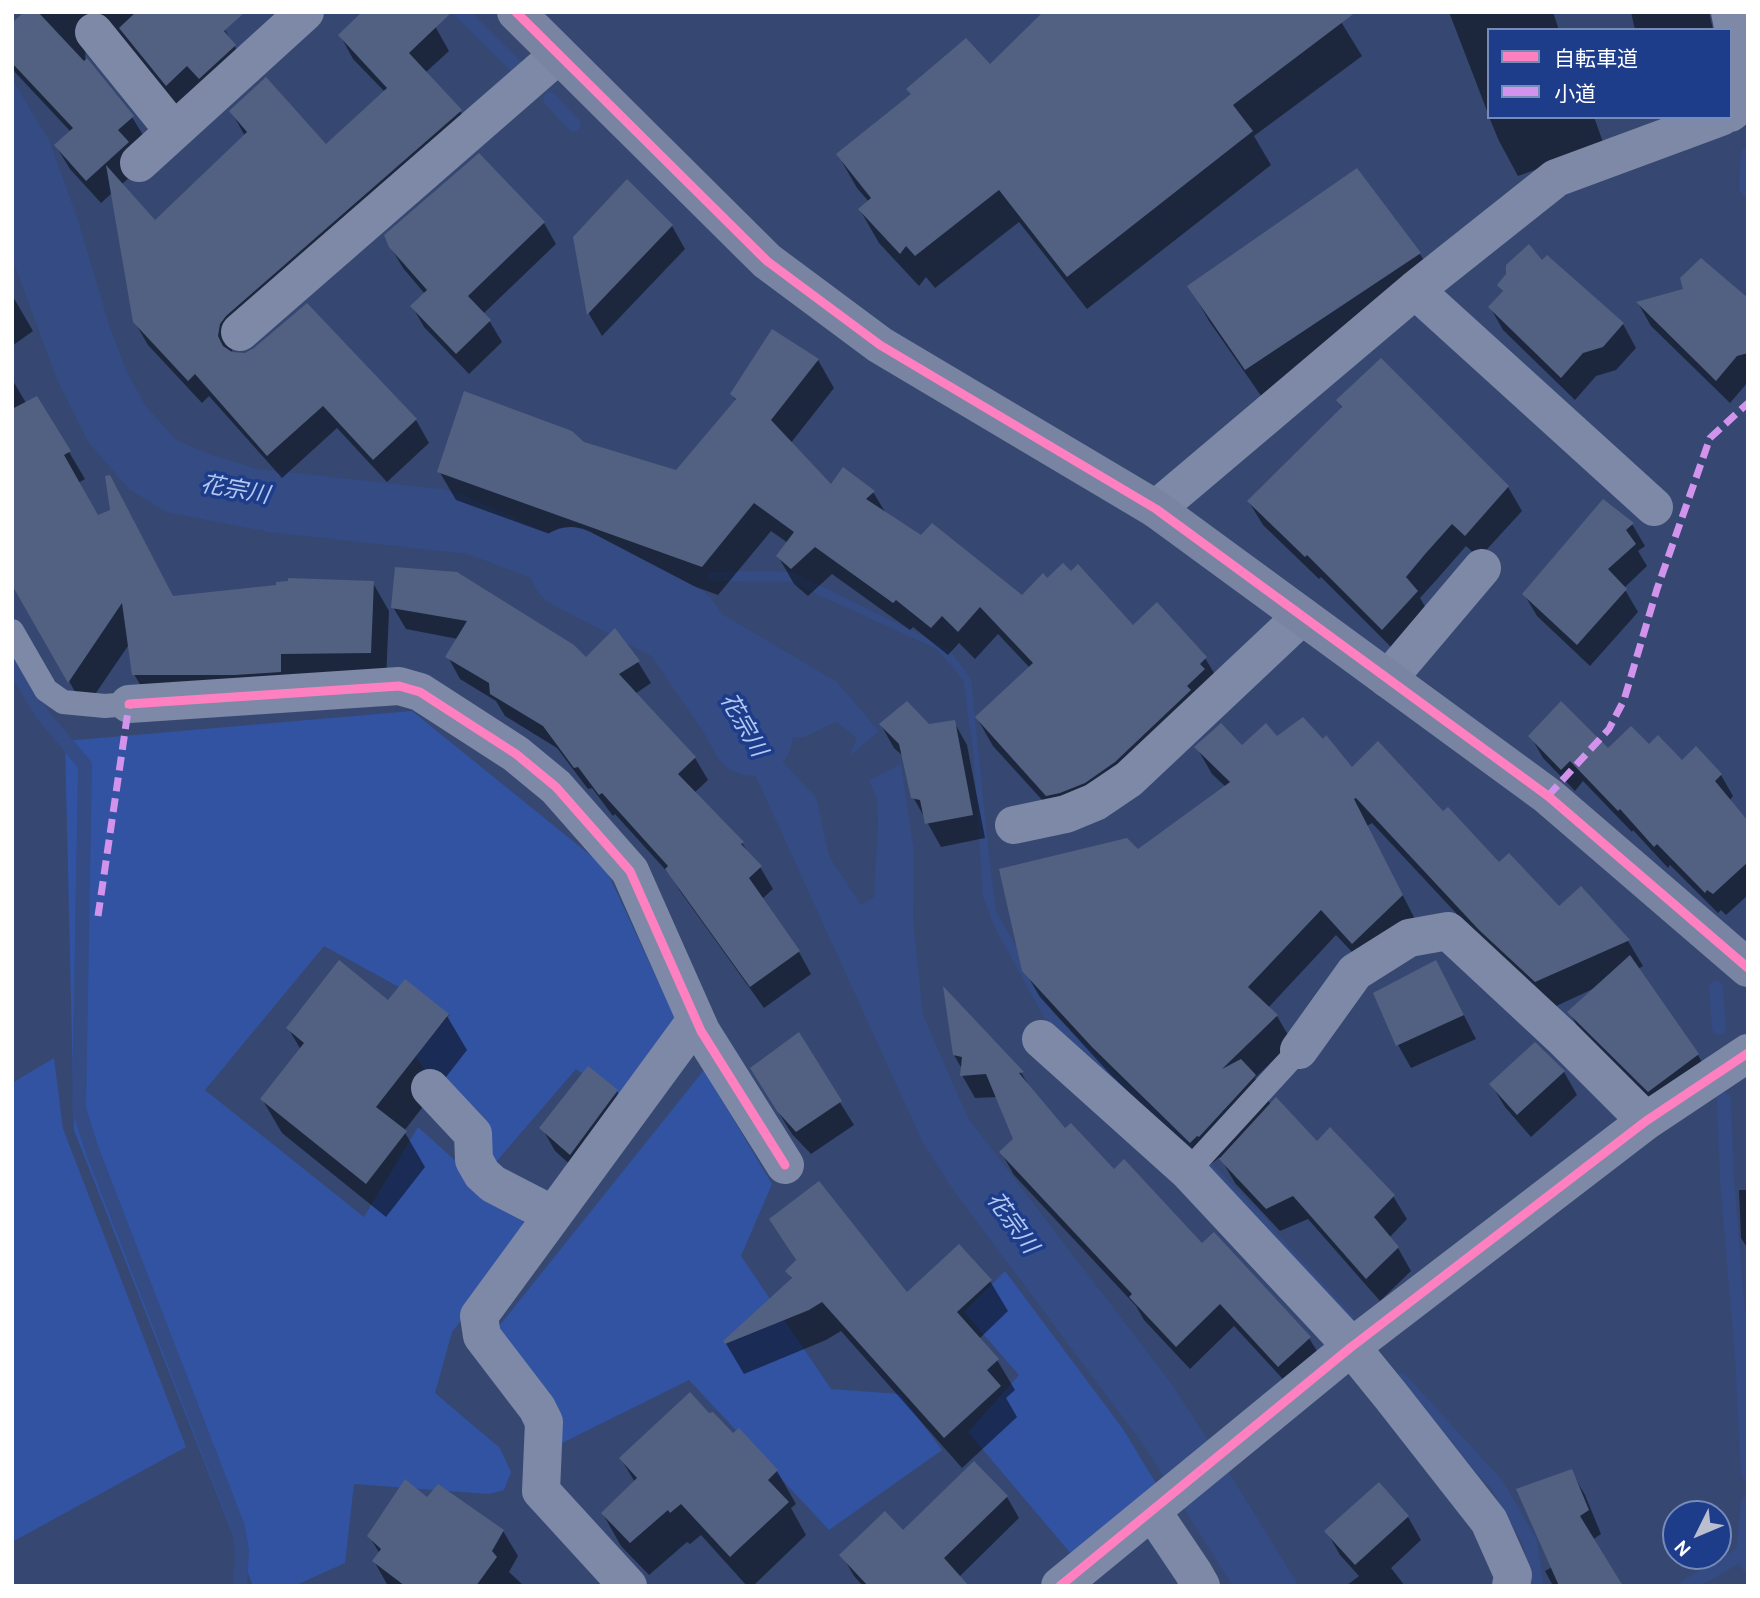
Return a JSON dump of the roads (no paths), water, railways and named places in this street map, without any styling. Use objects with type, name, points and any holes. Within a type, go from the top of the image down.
[{"type":"street","points":[[139,163],[306,12]]},
{"type":"street","points":[[516,12],[767,261],[880,345],[1156,509],[1548,796],[1748,968]]},
{"type":"street","points":[[1730,12],[1745,87],[1741,104],[1732,111]]},
{"type":"street","points":[[94,32],[174,131]]},
{"type":"street","points":[[240,332],[558,55]]},
{"type":"street","points":[[1156,509],[1415,290],[1556,178],[1716,119]]},
{"type":"street","points":[[1415,290],[1654,507]]},
{"type":"street","points":[[1388,679],[1482,568]]},
{"type":"street","points":[[1014,825],[1076,810],[1095,802],[1129,779],[1302,616]]},
{"type":"street","points":[[129,704],[399,687],[420,692],[516,754],[556,788],[629,871],[701,1031],[785,1165]]},
{"type":"street","points":[[1299,1050],[1355,972],[1409,938],[1448,931],[1563,1038],[1646,1121]]},
{"type":"street","points":[[628,1586],[541,1492],[544,1422],[537,1408],[482,1336],[479,1316],[696,1020]]},
{"type":"street","points":[[1041,1039],[1188,1171],[1342,1337],[1489,1521],[1513,1575],[1511,1586]]},
{"type":"street","points":[[1060,1586],[1350,1348],[1646,1121],[1748,1053]]},
{"type":"street","points":[[429,1088],[473,1134],[474,1160],[482,1174],[493,1184],[553,1215]]},
{"type":"street","points":[[1156,1507],[1200,1586]]},
{"type":"lane","points":[[12,631],[46,690],[63,702],[105,706],[129,704]]},
{"type":"lane","points":[[1188,1171],[1299,1050]]},
{"type":"water","points":[[12,79],[49,140],[77,217],[109,325],[126,370],[145,405],[176,440],[211,455],[258,469],[442,489],[467,496],[686,593],[658,642],[560,589],[468,554],[269,532],[166,512],[129,489],[89,443],[56,377],[12,258]]},
{"type":"water","points":[[707,572],[793,572],[949,649],[971,679],[996,911],[1055,1015],[1194,1144],[1188,1151],[1044,1017],[997,932],[983,897],[973,750],[963,680],[937,649],[790,582],[708,581]]},
{"type":"water","points":[[712,608],[837,682],[879,731],[849,757],[857,738],[836,722],[804,737],[771,738],[773,752],[816,797],[829,856],[861,905],[874,897],[878,822],[877,799],[869,780],[901,764],[914,852],[913,920],[923,1015],[968,1118],[1171,1383],[1299,1586],[1233,1586],[1145,1447],[956,1194],[923,1143],[753,770],[677,658]]},
{"type":"water","points":[[1209,1161],[1270,1223],[1354,1317],[1345,1324],[1203,1167]]},
{"type":"waterway","points":[[461,12],[516,66]]},
{"type":"waterway","points":[[550,99],[574,125]]},
{"type":"waterway","points":[[1748,154],[1748,191]]},
{"type":"waterway","name":"花宗川","points":[[571,568],[680,625],[752,735]]},
{"type":"waterway","points":[[12,664],[42,714],[85,765],[79,1109],[92,1150],[238,1527],[242,1551],[240,1586]]},
{"type":"waterway","points":[[1716,988],[1719,1028]]},
{"type":"waterway","points":[[1724,1100],[1727,1180],[1742,1357],[1748,1473]]},
{"type":"waterway","points":[[1401,1380],[1497,1485],[1530,1542],[1537,1586]]},
{"type":"waterway","points":[[1748,1503],[1743,1553],[1748,1565]]},
{"type":"waterway","points":[[1687,1586],[1743,1553]]}]
